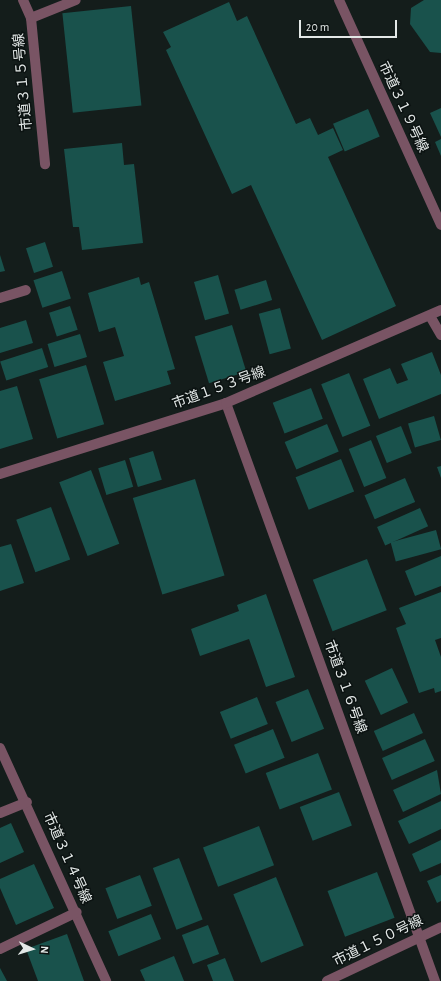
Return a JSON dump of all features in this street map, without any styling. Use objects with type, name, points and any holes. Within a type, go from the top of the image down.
[{"type":"street","name":"市道３１５号線","points":[[23,0],[31,18],[45,164]]},
{"type":"street","points":[[31,18],[76,0]]},
{"type":"street","name":"市道３１９号線","points":[[338,0],[441,225]]},
{"type":"street","points":[[0,298],[26,290]]},
{"type":"street","name":"市道１５３号線","points":[[0,474],[226,403],[441,310]]},
{"type":"street","points":[[430,316],[441,334]]},
{"type":"street","name":"市道３１６号線","points":[[226,403],[418,938],[435,981]]},
{"type":"street","name":"市道３１４号線","points":[[0,748],[27,802],[106,981]]},
{"type":"street","points":[[0,813],[27,802]]},
{"type":"street","points":[[0,948],[76,912]]},
{"type":"street","name":"市道１５０号線","points":[[327,981],[441,927]]},
{"type":"building","points":[[424,0],[441,0],[441,53],[430,52],[410,24],[411,8]]},
{"type":"building","points":[[229,2],[237,21],[247,16],[296,124],[310,118],[318,135],[333,128],[343,150],[328,157],[396,306],[322,340],[251,185],[232,194],[166,50],[171,47],[163,32]]},
{"type":"building","points":[[131,6],[141,105],[73,113],[62,13]]},
{"type":"building","points":[[441,108],[441,137],[430,113]]},
{"type":"building","points":[[368,109],[380,137],[345,151],[333,124]]},
{"type":"building","points":[[441,139],[441,156],[435,142]]},
{"type":"building","points":[[122,143],[124,165],[134,164],[143,243],[82,250],[79,227],[73,227],[64,149]]},
{"type":"building","points":[[45,242],[53,267],[34,273],[26,248]]},
{"type":"building","points":[[0,255],[5,271],[0,272]]},
{"type":"building","points":[[62,271],[71,299],[42,308],[33,280]]},
{"type":"building","points":[[218,275],[229,313],[205,320],[194,282]]},
{"type":"building","points":[[139,277],[141,285],[149,282],[175,369],[167,371],[171,384],[115,401],[103,362],[124,356],[115,327],[99,332],[88,293]]},
{"type":"building","points":[[266,280],[272,300],[241,310],[234,290]]},
{"type":"building","points":[[70,306],[78,330],[57,337],[49,313]]},
{"type":"building","points":[[280,308],[291,349],[270,354],[259,314]]},
{"type":"building","points":[[26,320],[33,343],[0,353],[0,328]]},
{"type":"building","points":[[232,325],[246,372],[209,383],[195,336]]},
{"type":"building","points":[[80,334],[87,357],[55,367],[47,344]]},
{"type":"building","points":[[42,348],[48,367],[6,381],[0,362]]},
{"type":"building","points":[[432,352],[441,375],[441,394],[379,419],[363,379],[390,368],[397,384],[408,380],[401,364]]},
{"type":"building","points":[[86,365],[104,424],[57,439],[39,379]]},
{"type":"building","points":[[349,373],[370,426],[343,437],[321,384]]},
{"type":"building","points":[[17,386],[33,439],[0,449],[0,391]]},
{"type":"building","points":[[311,388],[323,419],[285,434],[273,403]]},
{"type":"building","points":[[434,416],[441,440],[415,447],[408,423]]},
{"type":"building","points":[[327,424],[339,452],[296,470],[285,442]]},
{"type":"building","points":[[401,426],[412,453],[387,463],[376,436]]},
{"type":"building","points":[[371,440],[386,478],[364,487],[349,449]]},
{"type":"building","points":[[153,451],[162,480],[138,487],[129,458]]},
{"type":"building","points":[[341,459],[354,491],[309,510],[296,477]]},
{"type":"building","points":[[125,460],[133,487],[106,495],[98,468]]},
{"type":"building","points":[[441,466],[441,478],[437,467]]},
{"type":"building","points":[[91,470],[119,544],[88,556],[59,482]]},
{"type":"building","points":[[405,478],[415,502],[375,519],[364,495]]},
{"type":"building","points":[[195,479],[225,576],[162,595],[133,498]]},
{"type":"building","points":[[51,507],[70,560],[35,572],[16,520]]},
{"type":"building","points":[[420,508],[428,526],[385,545],[377,527]]},
{"type":"building","points":[[436,530],[441,549],[396,561],[391,542]]},
{"type":"building","points":[[11,544],[24,583],[0,591],[0,547]]},
{"type":"building","points":[[441,556],[441,586],[415,596],[405,571]]},
{"type":"building","points":[[367,559],[387,610],[333,631],[313,580]]},
{"type":"building","points":[[441,592],[441,638],[435,640],[441,657],[441,691],[435,693],[434,688],[419,693],[396,628],[406,624],[399,608]]},
{"type":"building","points":[[266,594],[295,677],[266,687],[249,639],[200,656],[191,629],[239,611],[237,605]]},
{"type":"building","points":[[392,668],[408,702],[381,715],[365,681]]},
{"type":"building","points":[[308,689],[324,729],[292,742],[276,702]]},
{"type":"building","points":[[257,697],[268,724],[231,739],[220,712]]},
{"type":"building","points":[[414,713],[423,733],[383,751],[374,731]]},
{"type":"building","points":[[273,729],[285,758],[246,773],[234,745]]},
{"type":"building","points":[[425,739],[435,761],[392,780],[382,758]]},
{"type":"building","points":[[318,753],[332,789],[280,809],[266,773]]},
{"type":"building","points":[[437,770],[441,794],[403,812],[393,790]]},
{"type":"building","points":[[339,792],[352,826],[313,841],[300,807]]},
{"type":"building","points":[[441,801],[441,829],[409,844],[398,821]]},
{"type":"building","points":[[11,823],[24,852],[0,863],[0,828]]},
{"type":"building","points":[[259,826],[274,865],[218,887],[203,848]]},
{"type":"building","points":[[441,840],[441,863],[420,872],[412,854]]},
{"type":"building","points":[[179,858],[203,920],[177,930],[153,868]]},
{"type":"building","points":[[34,864],[54,908],[16,925],[0,888],[0,879]]},
{"type":"building","points":[[377,872],[395,918],[345,937],[328,891]]},
{"type":"building","points":[[140,875],[152,906],[117,919],[105,888]]},
{"type":"building","points":[[441,875],[441,901],[437,903],[427,881]]},
{"type":"building","points":[[276,877],[304,946],[261,963],[233,894]]},
{"type":"building","points":[[151,914],[161,939],[118,956],[108,931]]},
{"type":"building","points":[[208,925],[219,954],[193,964],[182,935]]},
{"type":"building","points":[[67,934],[84,981],[38,981],[26,949]]},
{"type":"building","points":[[174,956],[184,981],[145,981],[140,970]]},
{"type":"building","points":[[225,958],[234,981],[213,981],[207,965]]},
{"type":"building","points":[[0,968],[7,981],[0,981]]}]
